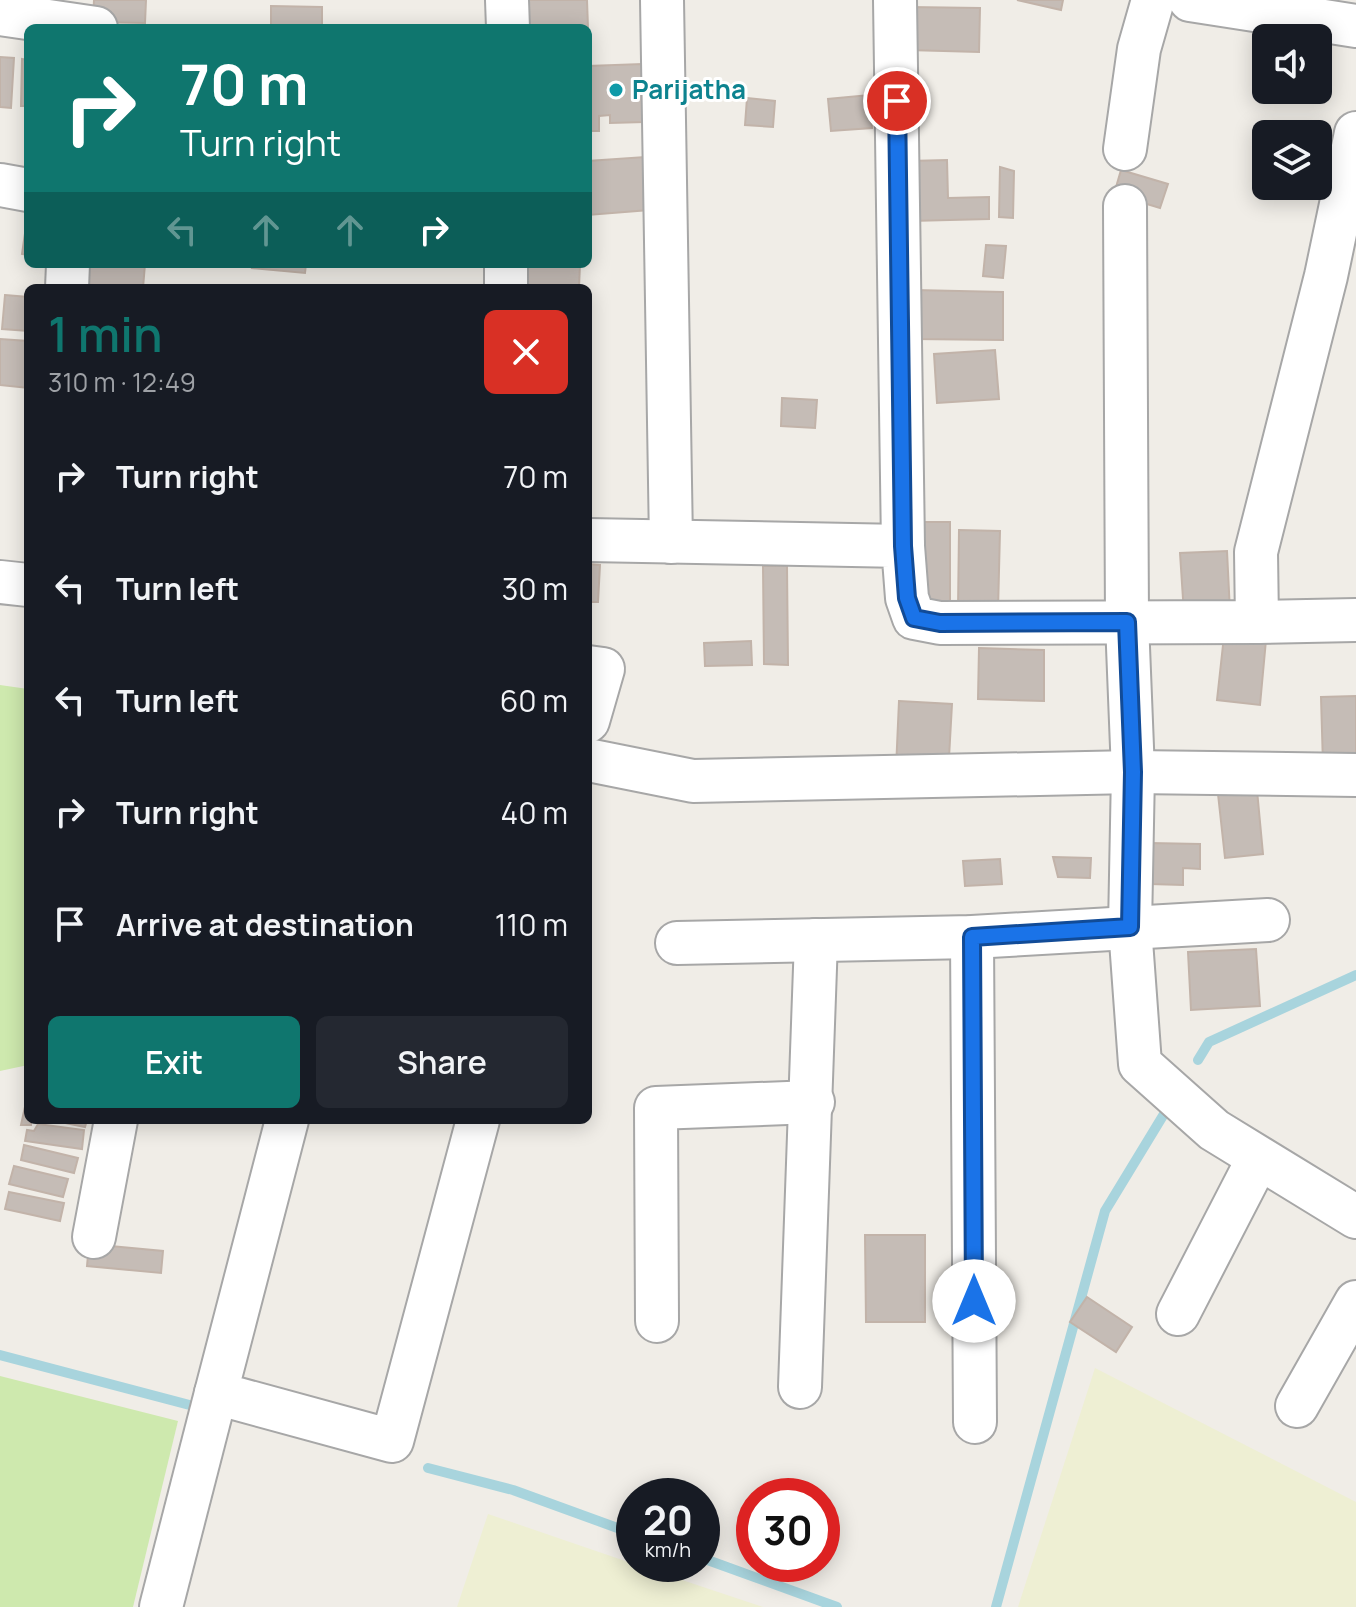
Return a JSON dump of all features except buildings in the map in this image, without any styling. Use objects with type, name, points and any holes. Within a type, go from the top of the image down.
[{"type":"street","points":[[507,0],[508,24]]},
{"type":"street","points":[[662,0],[671,542]]},
{"type":"street","points":[[895,0],[903,546],[907,598],[914,618],[940,623],[1356,620]]},
{"type":"street","points":[[1125,149],[1139,49],[1153,0]]},
{"type":"street","points":[[1190,0],[1268,6],[1356,26]]},
{"type":"street","points":[[0,14],[69,24]]},
{"type":"street","points":[[1257,622],[1256,552],[1326,276],[1356,133]]},
{"type":"street","points":[[0,185],[24,189]]},
{"type":"street","points":[[1125,206],[1127,622],[1133,772],[1130,927],[1140,1064],[1214,1130],[1356,1217]]},
{"type":"street","points":[[592,540],[903,546]]},
{"type":"street","points":[[0,582],[24,585]]},
{"type":"street","points":[[592,668],[603,669],[592,707]]},
{"type":"street","points":[[592,761],[693,781],[1133,772],[1356,775]]},
{"type":"street","points":[[677,943],[972,937],[1268,920]]},
{"type":"street","points":[[972,937],[975,1422]]},
{"type":"street","points":[[800,1387],[813,1102],[816,940]]},
{"type":"street","points":[[657,1321],[656,1108],[813,1102]]},
{"type":"street","points":[[94,1237],[115,1124]]},
{"type":"street","points":[[161,1607],[286,1124]]},
{"type":"street","points":[[216,1393],[392,1441],[477,1124]]},
{"type":"street","points":[[1178,1314],[1258,1159]]},
{"type":"street","points":[[1297,1406],[1356,1302]]},
{"type":"green space","points":[[0,685],[24,688],[24,1066],[0,1071]]},
{"type":"green space","points":[[1095,1368],[1356,1502],[1356,1607],[1018,1607]]},
{"type":"green space","points":[[0,1376],[178,1421],[133,1607],[0,1607]]},
{"type":"green space","points":[[488,1514],[616,1558],[616,1582],[688,1582],[763,1607],[457,1607]]},
{"type":"waterway","points":[[1198,1060],[1209,1042],[1356,975]]},
{"type":"waterway","points":[[996,1607],[1105,1211],[1164,1114]]},
{"type":"waterway","points":[[0,1355],[201,1408]]},
{"type":"waterway","points":[[428,1468],[513,1490],[616,1527]]},
{"type":"waterway","points":[[720,1565],[837,1607]]},
{"type":"place","name":"Parijatha","points":[[616,90]]},
{"type":"route","points":[[897,101],[903,546],[907,598],[914,618],[940,623],[1127,622],[1133,772],[1130,927],[972,937],[974,1301]]}]
